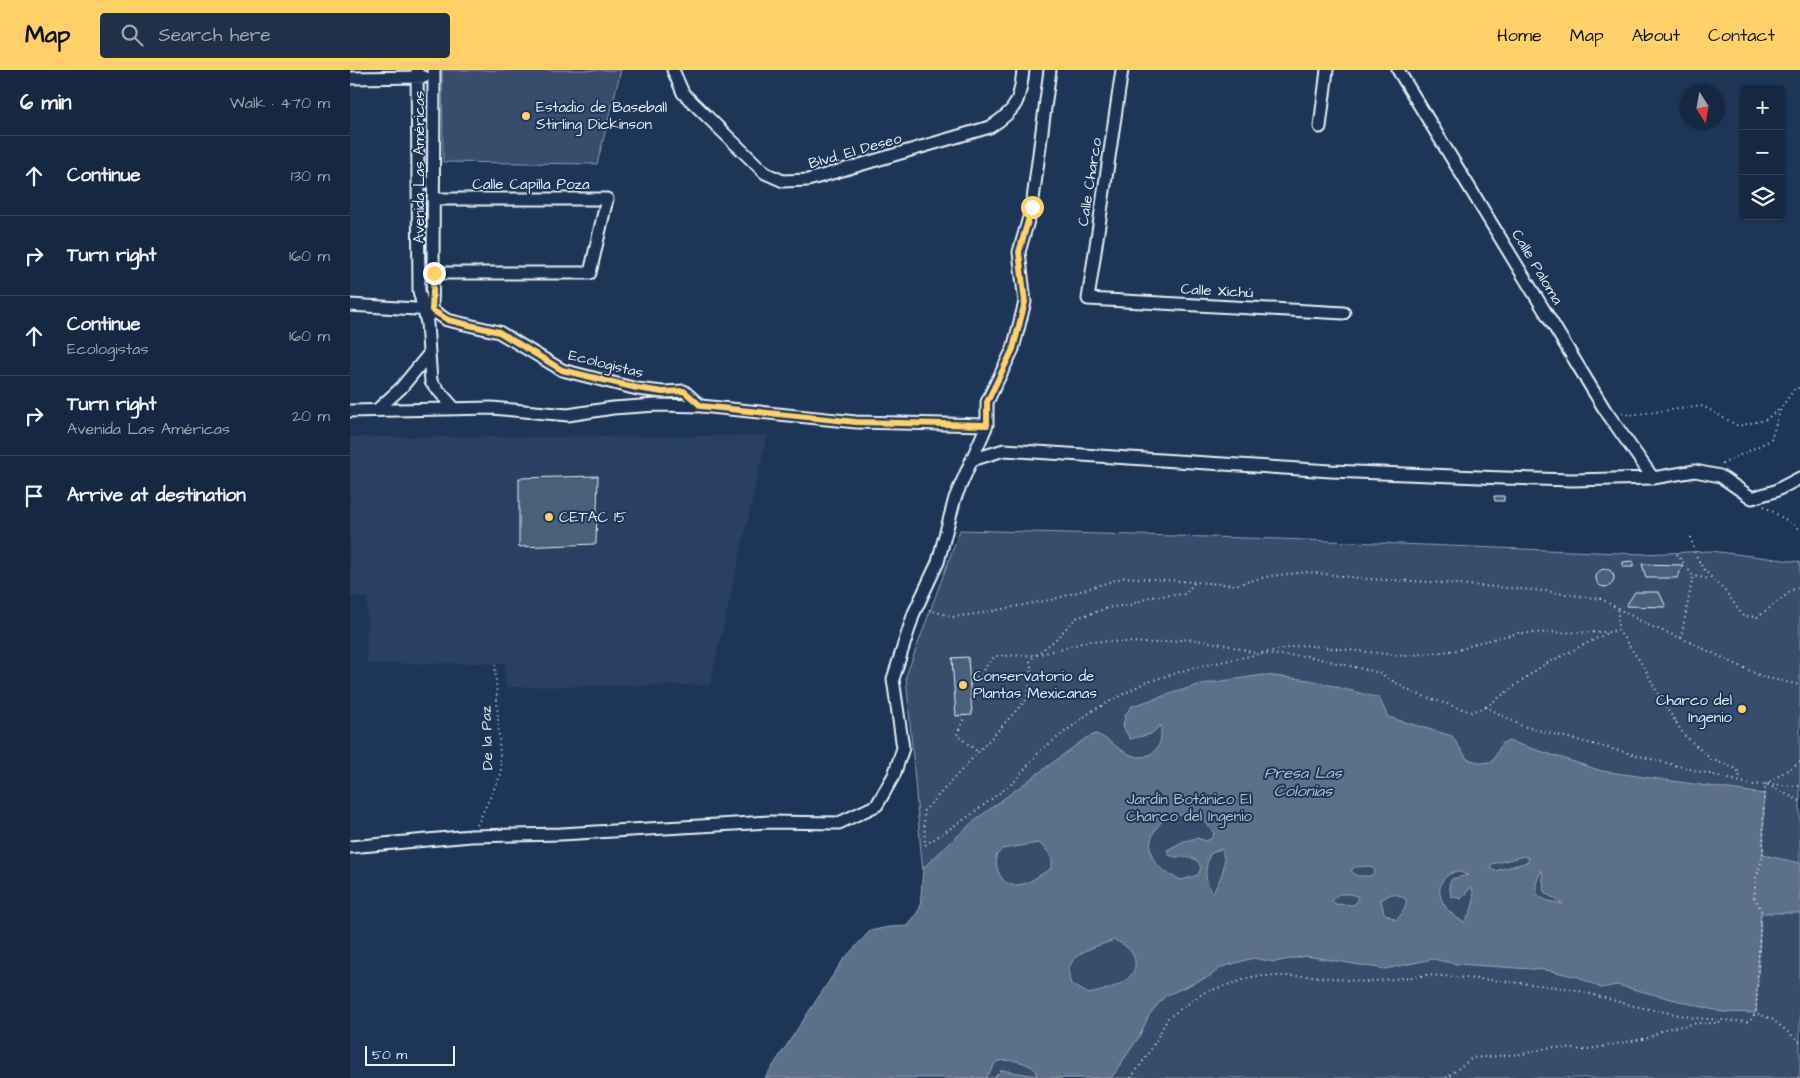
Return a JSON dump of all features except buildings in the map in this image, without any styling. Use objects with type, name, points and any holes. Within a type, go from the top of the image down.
[{"type":"street","name":"Blvd. El Deseo","points":[[673,70],[672,74],[683,93],[766,173],[784,181],[808,180],[990,127],[1010,114],[1021,96],[1023,70]]},
{"type":"street","points":[[350,847],[471,836],[561,834],[769,822],[839,823],[877,805],[894,775],[903,748],[893,679],[914,613],[938,562],[954,498],[987,425],[987,402],[1013,349],[1025,302],[1019,252],[1032,207],[1050,70]]},
{"type":"street","name":"Calle Charco","points":[[1088,299],[1122,70]]},
{"type":"street","points":[[1320,127],[1327,70]]},
{"type":"street","name":"Calle Paloma","points":[[1398,70],[1606,410],[1653,478]]},
{"type":"street","name":"Avenida Las Américas","points":[[417,74],[419,291],[427,310]]},
{"type":"street","points":[[350,78],[434,74]]},
{"type":"street","name":"Avenida Las Américas","points":[[434,74],[434,273],[427,310],[430,382],[454,408]]},
{"type":"street","name":"Calle Capilla Poza","points":[[434,199],[607,199],[590,273],[434,273]]},
{"type":"street","name":"Calle Xichú","points":[[1088,299],[1344,313]]},
{"type":"street","points":[[350,305],[427,310]]},
{"type":"street","name":"Ecologistas","points":[[427,310],[448,320],[499,332],[562,370],[637,388],[663,392],[684,391],[701,406]]},
{"type":"street","points":[[377,410],[401,388],[429,354]]},
{"type":"street","points":[[350,411],[492,408],[568,415],[613,408],[656,405],[701,406],[856,422],[987,425]]},
{"type":"street","points":[[972,460],[1004,450],[1331,471],[1572,480],[1653,478],[1695,471],[1720,476],[1752,498],[1775,491],[1800,478]]},
{"type":"path","points":[[1703,473],[1771,440],[1781,408],[1795,388],[1800,388]]},
{"type":"path","points":[[1606,410],[1628,415],[1704,406],[1738,426],[1765,420],[1781,408]]},
{"type":"path","points":[[1752,498],[1800,529]]},
{"type":"path","points":[[1691,537],[1694,553],[1710,579],[1725,591],[1743,616],[1758,617],[1795,588],[1800,588]]},
{"type":"path","points":[[1677,554],[1693,576],[1710,579]]},
{"type":"path","points":[[914,613],[930,610],[954,617],[982,613],[1055,599],[1125,577],[1235,585],[1270,576],[1308,572],[1368,579],[1544,590],[1601,599],[1648,625],[1681,638],[1763,677],[1800,685]]},
{"type":"path","points":[[1681,638],[1693,576]]},
{"type":"path","points":[[1194,583],[1185,594],[1150,597],[1130,605],[1112,607],[1076,618],[1055,640],[1030,660],[1032,675],[1026,700],[924,811],[925,845],[972,814],[1014,782],[1040,751],[1092,711],[1144,683],[1192,668],[1303,645],[1405,656],[1459,650],[1477,643],[1518,633],[1610,632]]},
{"type":"path","points":[[1618,609],[1618,630],[1644,667],[1659,696],[1684,735],[1711,759],[1737,769],[1741,781]]},
{"type":"path","points":[[970,685],[995,656],[1037,655],[1090,641],[1157,643],[1188,639],[1223,644],[1259,654],[1307,656],[1349,664],[1380,673],[1412,692],[1471,712],[1486,707],[1542,666],[1610,632],[1618,630]]},
{"type":"path","name":"De la Paz","points":[[471,836],[501,774],[496,663]]},
{"type":"path","points":[[1486,707],[1522,726],[1753,784],[1800,786]]},
{"type":"path","points":[[964,715],[957,735],[978,752]]},
{"type":"path","points":[[1446,1078],[1472,1058],[1523,1054],[1551,1047],[1584,1050],[1648,1038],[1665,1030],[1698,1023],[1749,1022],[1756,1013],[1761,909],[1754,897],[1756,878],[1763,856],[1764,794],[1766,784],[1800,762]]},
{"type":"path","points":[[1766,784],[1800,801]]},
{"type":"path","points":[[1131,1078],[1149,1053],[1168,1018],[1202,992],[1255,976],[1311,976],[1367,982],[1429,975],[1503,981],[1572,989],[1634,1006],[1732,1023]]},
{"type":"path","points":[[1756,1013],[1772,1019],[1800,1042]]},
{"type":"shaded area","name":"CETAC 15","points":[[767,436],[710,685],[506,687],[505,663],[367,664],[367,598],[350,597],[350,437]]},
{"type":"green space","name":"Estadio de Baseball Stirling Dickinson","points":[[442,70],[621,70],[597,164],[443,162]]},
{"type":"green space","name":"Jardín Botánico El Charco del Ingenio","points":[[960,530],[1280,539],[1643,554],[1711,551],[1800,562],[1800,1078],[949,1078],[937,1006],[921,852],[906,676]]},
{"type":"water","name":"Presa Las Colonias","points":[[1264,675],[1310,680],[1379,698],[1388,717],[1452,736],[1467,759],[1483,763],[1493,761],[1502,743],[1509,741],[1602,771],[1764,794],[1763,855],[1800,863],[1800,913],[1761,913],[1756,1013],[1722,1012],[1617,985],[1601,988],[1578,977],[1546,970],[1456,964],[1433,959],[1385,969],[1306,956],[1274,962],[1253,958],[1222,967],[1210,976],[1165,996],[1149,1015],[1139,1037],[1111,1078],[994,1078],[1002,1070],[1036,1076],[1036,1070],[1027,1064],[1006,1060],[996,1062],[986,1078],[765,1078],[843,960],[870,931],[888,927],[908,926],[920,908],[923,868],[975,820],[1086,738],[1096,734],[1130,755],[1137,757],[1152,753],[1159,744],[1161,725],[1151,734],[1130,739],[1123,727],[1125,715],[1132,706],[1201,684]],"holes":[[[1184,814],[1203,819],[1214,833],[1212,838],[1206,841],[1197,838],[1184,841],[1167,850],[1169,855],[1174,857],[1192,858],[1195,860],[1201,868],[1198,875],[1182,880],[1171,876],[1156,863],[1150,847],[1151,839],[1163,820]],[[1038,843],[1044,847],[1051,857],[1052,865],[1049,870],[1031,881],[1016,885],[1009,884],[999,875],[996,856],[1002,849]],[[1221,849],[1224,865],[1221,877],[1213,892],[1206,878],[1210,854]],[[1524,856],[1529,858],[1528,862],[1495,871],[1490,868],[1492,864]],[[1369,866],[1375,872],[1370,876],[1357,876],[1351,871],[1355,867]],[[1542,870],[1544,892],[1563,904],[1542,898],[1536,891],[1536,885]],[[1457,871],[1468,875],[1452,879],[1449,884],[1451,896],[1461,899],[1471,887],[1473,892],[1473,905],[1464,922],[1449,911],[1444,904],[1440,889],[1442,882],[1447,876]],[[1339,894],[1351,894],[1358,897],[1357,902],[1353,905],[1335,904],[1332,900]],[[1391,894],[1406,899],[1404,911],[1396,920],[1384,913],[1381,900]],[[1114,940],[1130,951],[1134,957],[1135,969],[1126,980],[1119,984],[1089,994],[1071,984],[1069,974],[1070,966],[1074,959],[1088,950]]]},
{"type":"place","name":"Estadio de Baseball Stirling Dickinson","points":[[526,116]]},
{"type":"place","name":"CETAC 15","points":[[549,517]]},
{"type":"place","name":"Conservatorio de Plantas Mexicanas","points":[[963,685]]},
{"type":"place","name":"Charco del Ingenio","points":[[1742,709]]},
{"type":"route","points":[[434,273],[432,310],[448,320],[499,332],[562,370],[637,388],[663,392],[684,391],[701,406],[856,422],[987,425],[987,402],[1013,349],[1025,302],[1019,252],[1032,207]]}]
